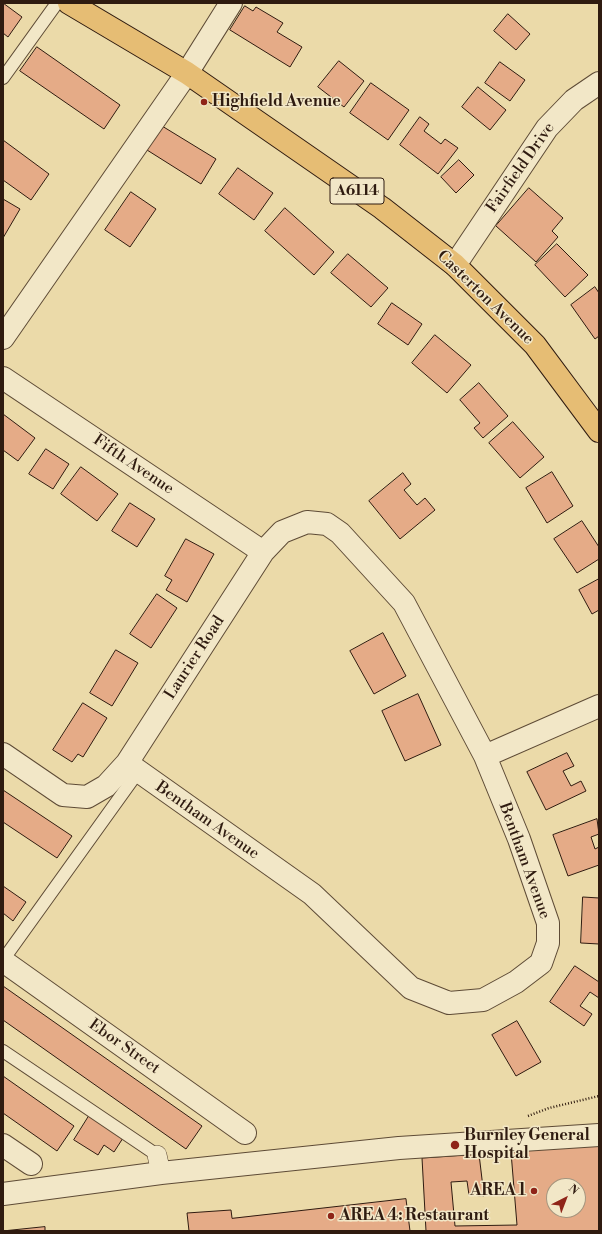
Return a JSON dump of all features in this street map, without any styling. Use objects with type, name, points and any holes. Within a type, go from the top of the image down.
[{"type":"highway","name":"Casterton Avenue","points":[[69,3],[187,73],[382,208],[455,265],[535,345],[599,431]]},
{"type":"street","points":[[3,338],[187,73],[231,3]]},
{"type":"street","name":"Fairfield Drive","points":[[455,265],[547,128],[574,100],[599,83]]},
{"type":"street","name":"Fifth Avenue","points":[[3,378],[263,552]]},
{"type":"street","name":"Bentham Avenue","points":[[132,768],[312,894],[411,988],[449,1004],[483,1000],[516,982],[541,963],[548,943],[548,923],[519,839],[484,756],[404,603],[340,533],[327,524],[307,522],[282,532],[263,552]]},
{"type":"street","name":"Laurier Road","points":[[132,768],[263,552]]},
{"type":"street","points":[[484,756],[599,706]]},
{"type":"street","points":[[3,754],[63,795],[87,797],[132,768]]},
{"type":"street","name":"Ebor Street","points":[[3,961],[245,1133]]},
{"type":"street","points":[[3,1194],[159,1164],[599,1135]]},
{"type":"street","points":[[3,1145],[31,1164]]},
{"type":"lane","points":[[3,78],[57,3]]},
{"type":"lane","name":"Laurier Road","points":[[3,961],[132,768]]},
{"type":"lane","points":[[3,1051],[159,1164]]},
{"type":"building","points":[[3,3],[22,17],[8,37],[3,33]]},
{"type":"building","points":[[245,6],[253,11],[256,7],[283,23],[277,32],[302,47],[290,67],[230,30]]},
{"type":"building","points":[[508,14],[530,34],[516,50],[494,31]]},
{"type":"building","points":[[37,47],[120,105],[104,129],[20,71]]},
{"type":"building","points":[[339,61],[364,81],[344,107],[318,87]]},
{"type":"building","points":[[500,62],[525,80],[510,101],[485,83]]},
{"type":"building","points":[[371,83],[409,110],[388,140],[350,113]]},
{"type":"building","points":[[478,87],[506,110],[490,130],[462,107]]},
{"type":"building","points":[[420,117],[429,124],[424,131],[441,144],[445,139],[458,148],[438,174],[400,145]]},
{"type":"building","points":[[162,126],[216,159],[201,184],[147,150]]},
{"type":"building","points":[[3,140],[49,174],[31,200],[3,180]]},
{"type":"building","points":[[459,160],[474,175],[456,193],[441,177]]},
{"type":"building","points":[[238,168],[273,193],[254,220],[219,194]]},
{"type":"building","points":[[529,188],[563,218],[552,231],[558,237],[536,262],[496,226]]},
{"type":"building","points":[[131,192],[156,209],[130,247],[105,230]]},
{"type":"building","points":[[3,199],[20,209],[3,238]]},
{"type":"building","points":[[285,208],[334,252],[314,275],[265,231]]},
{"type":"building","points":[[557,244],[588,275],[565,297],[535,265]]},
{"type":"building","points":[[348,254],[388,288],[371,307],[331,273]]},
{"type":"building","points":[[595,287],[599,293],[599,336],[595,339],[571,305]]},
{"type":"building","points":[[392,303],[422,324],[408,345],[378,324]]},
{"type":"building","points":[[435,335],[471,365],[447,393],[412,363]]},
{"type":"building","points":[[479,383],[508,416],[483,438],[474,428],[480,423],[460,400]]},
{"type":"building","points":[[3,414],[35,438],[18,461],[3,450]]},
{"type":"building","points":[[513,422],[544,457],[520,478],[489,443]]},
{"type":"building","points":[[46,449],[69,464],[53,489],[29,474]]},
{"type":"building","points":[[81,467],[118,494],[97,521],[61,494]]},
{"type":"building","points":[[552,472],[573,506],[547,523],[526,488]]},
{"type":"building","points":[[403,473],[411,484],[404,490],[417,505],[425,498],[435,510],[400,539],[369,501]]},
{"type":"building","points":[[130,503],[155,519],[137,547],[112,531]]},
{"type":"building","points":[[582,521],[599,547],[599,559],[577,573],[554,539]]},
{"type":"building","points":[[186,539],[214,554],[187,602],[166,590],[172,580],[165,576]]},
{"type":"building","points":[[599,579],[599,610],[592,614],[579,590]]},
{"type":"building","points":[[157,594],[177,608],[151,648],[130,634]]},
{"type":"building","points":[[383,633],[406,676],[374,694],[350,651]]},
{"type":"building","points":[[116,650],[138,663],[112,706],[90,693]]},
{"type":"building","points":[[418,694],[441,745],[405,761],[382,711]]},
{"type":"building","points":[[83,703],[107,718],[83,757],[78,754],[72,762],[53,750]]},
{"type":"building","points":[[567,753],[574,766],[563,771],[571,786],[581,781],[586,791],[546,810],[527,772]]},
{"type":"building","points":[[3,790],[72,836],[57,858],[3,822]]},
{"type":"building","points":[[597,819],[599,834],[591,837],[595,849],[599,847],[599,865],[568,876],[553,835]]},
{"type":"building","points":[[3,886],[26,902],[13,921],[3,913]]},
{"type":"building","points":[[583,897],[599,898],[599,944],[581,943]]},
{"type":"building","points":[[575,966],[599,982],[599,998],[590,992],[580,1006],[592,1014],[584,1026],[550,1002]]},
{"type":"building","points":[[3,986],[202,1126],[186,1149],[3,1020]]},
{"type":"building","points":[[517,1021],[541,1062],[516,1076],[492,1035]]},
{"type":"building","points":[[3,1076],[74,1126],[57,1151],[3,1113]]},
{"type":"building","points":[[89,1116],[123,1138],[114,1152],[104,1145],[98,1155],[74,1140]]},
{"type":"building","name":"AREA 1","points":[[599,1146],[599,1231],[426,1231],[422,1158],[479,1154],[484,1196],[469,1195],[467,1181],[451,1182],[455,1226],[517,1225],[511,1152]]},
{"type":"building","name":"AREA 4: Restaurant","points":[[406,1199],[410,1231],[189,1231],[187,1213],[231,1210],[232,1218]]},
{"type":"building","points":[[45,1227],[45,1231],[3,1231]]},
{"type":"place","name":"Highfield Avenue","points":[[204,102]]},
{"type":"place","name":"Burnley General Hospital","points":[[455,1145]]},
{"type":"place","name":"AREA 1","points":[[534,1191]]},
{"type":"place","name":"AREA 4: Restaurant","points":[[331,1216]]}]
